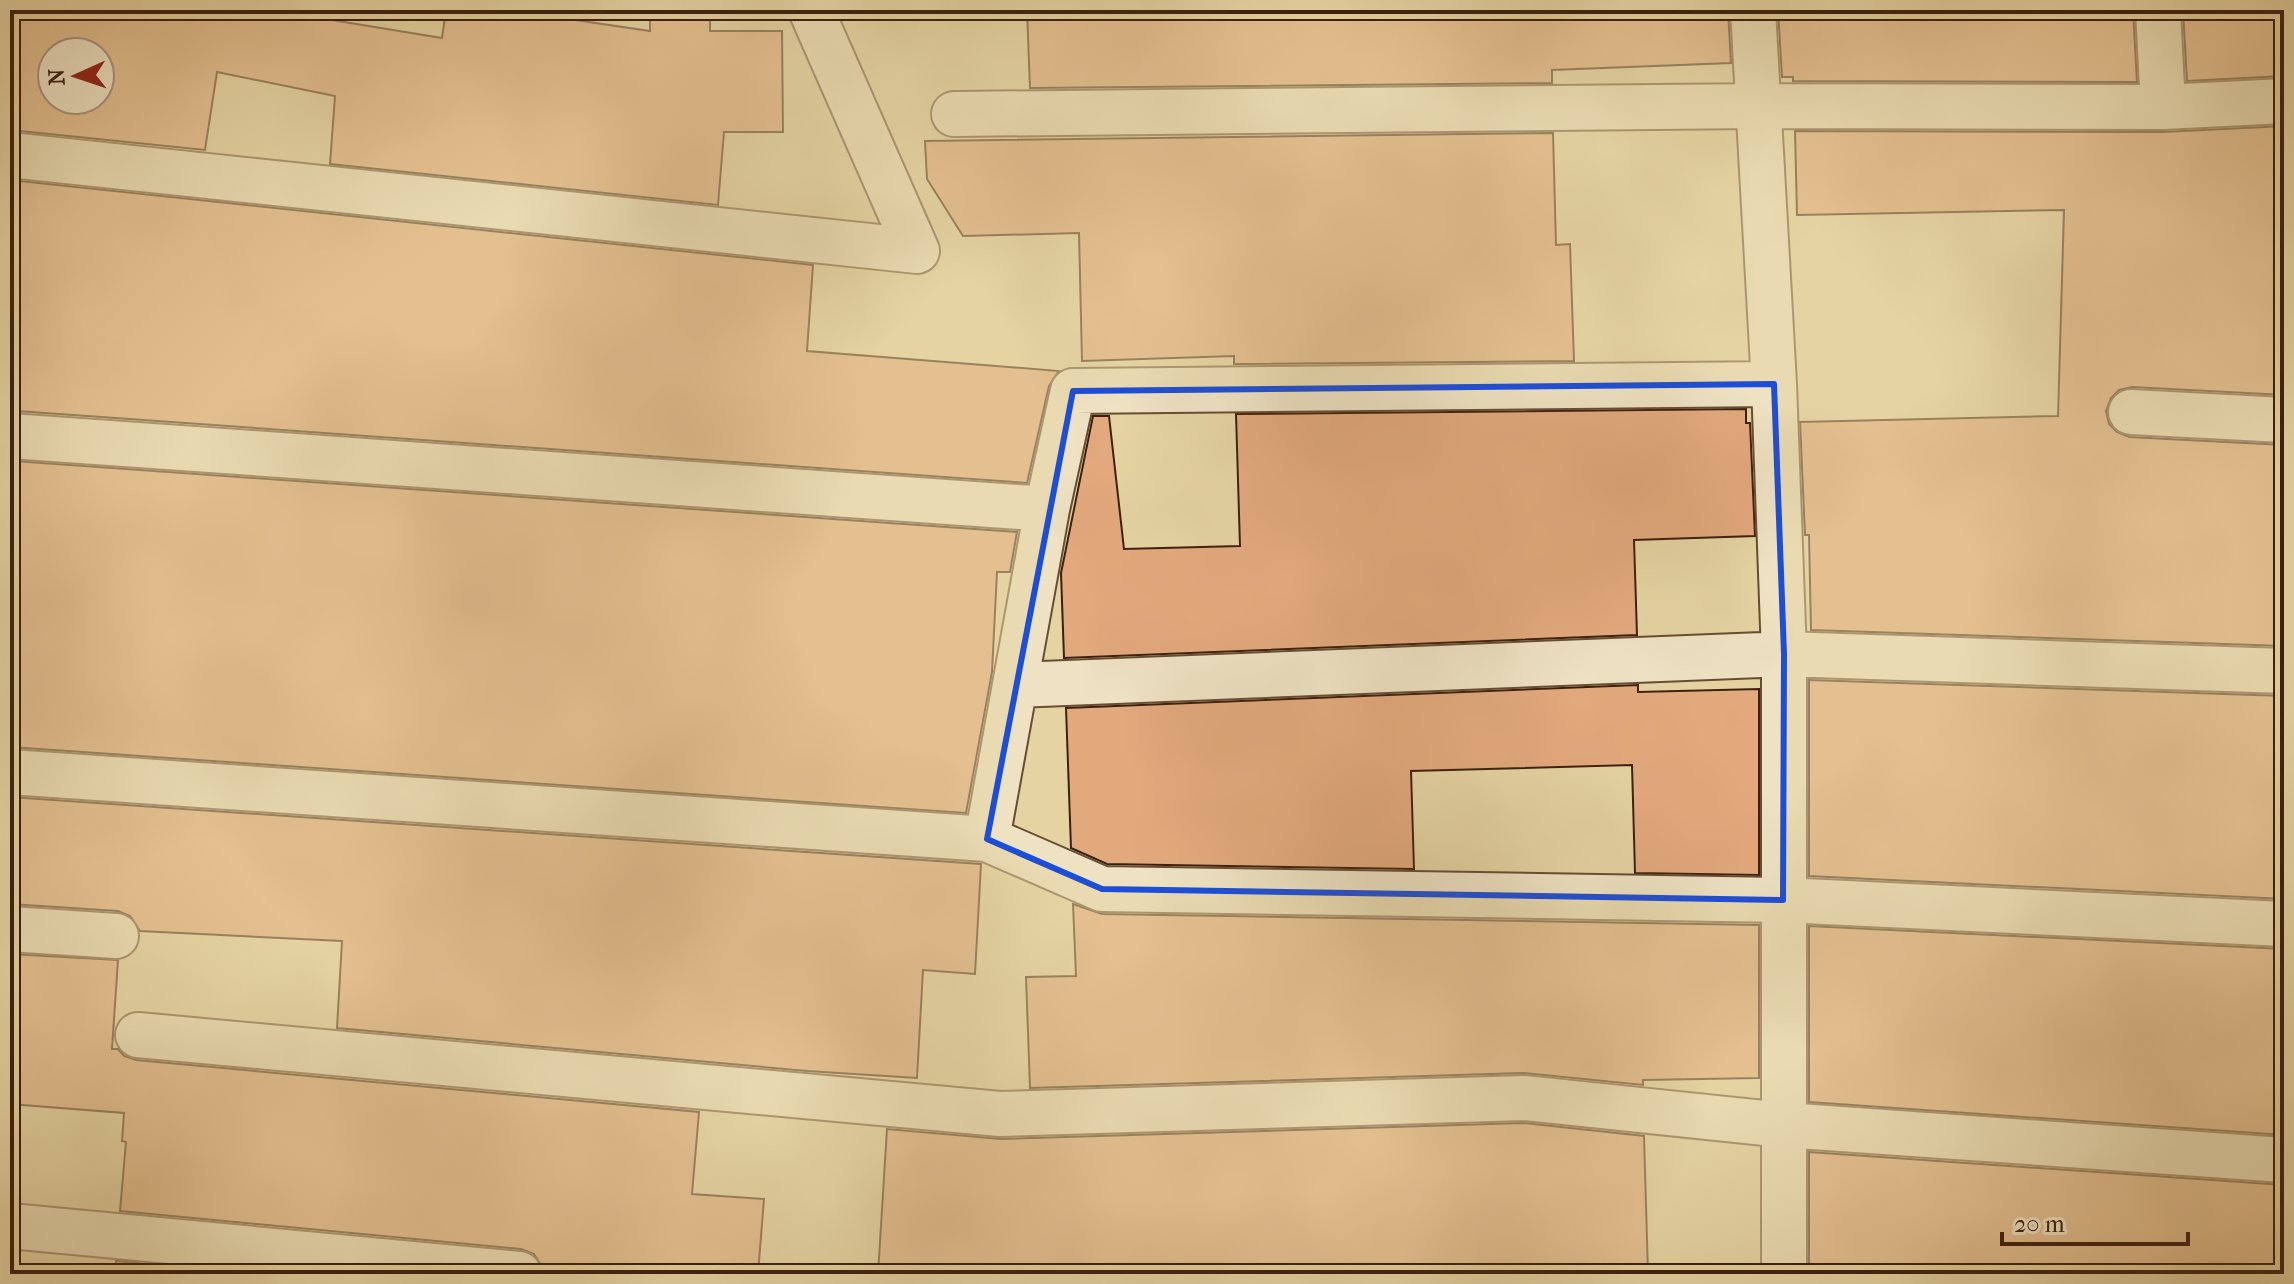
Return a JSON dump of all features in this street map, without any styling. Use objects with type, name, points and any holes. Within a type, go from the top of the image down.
[{"type":"street","points":[[10,155],[917,251],[811,10]]},
{"type":"street","points":[[1753,10],[1774,384],[1784,654],[1784,1274]]},
{"type":"street","points":[[2158,10],[2163,107]]},
{"type":"street","points":[[954,114],[1760,106],[2163,107],[2284,101]]},
{"type":"street","points":[[987,839],[1047,509],[1073,391],[1774,384]]},
{"type":"street","points":[[2131,412],[2284,420]]},
{"type":"street","points":[[10,436],[1047,509]]},
{"type":"street","points":[[1016,685],[1784,654],[2284,671]]},
{"type":"street","points":[[10,772],[987,839],[1102,889],[1783,900],[2284,924]]},
{"type":"street","points":[[10,929],[116,936]]},
{"type":"street","points":[[138,1035],[1000,1114],[1524,1098],[1784,1125],[2284,1160]]},
{"type":"street","points":[[10,1226],[519,1274]]},
{"type":"highlighted area","points":[[1774,384],[1784,654],[1783,900],[1102,889],[987,839],[1073,391]]},
{"type":"building","points":[[10,10],[271,10],[442,38],[446,10],[508,10],[650,31],[650,20],[710,19],[710,31],[782,31],[783,132],[724,132],[718,205],[330,164],[335,96],[217,72],[205,150],[10,130]]},
{"type":"building","points":[[1027,10],[1728,10],[1731,63],[1552,70],[1552,83],[1030,88]]},
{"type":"building","points":[[1778,10],[2133,10],[2137,82],[1793,81],[1793,77],[1782,77]]},
{"type":"building","points":[[2183,10],[2284,10],[2284,76],[2187,81]]},
{"type":"building","points":[[2284,126],[2284,395],[2132,387],[2119,390],[2111,398],[2106,411],[2109,424],[2129,437],[2284,445],[2284,646],[1811,630],[1809,535],[1805,535],[1800,422],[2058,416],[2064,210],[1797,215],[1795,131],[2163,132]]},
{"type":"building","points":[[1553,133],[1556,245],[1570,244],[1574,361],[1234,364],[1234,356],[1082,361],[1079,233],[963,236],[927,179],[925,141]]},
{"type":"building","points":[[10,180],[813,265],[807,351],[1059,371],[1049,386],[1027,483],[17,411],[18,398],[10,397]]},
{"type":"building","points":[[1746,409],[1746,423],[1750,423],[1755,536],[1634,540],[1637,635],[1064,658],[1061,573],[1093,416],[1109,416],[1124,549],[1240,546],[1236,414]]},
{"type":"building","points":[[14,461],[1017,532],[1010,572],[997,572],[992,672],[966,813],[10,747],[10,530]]},
{"type":"building","points":[[1809,680],[2284,696],[2284,899],[1809,876]]},
{"type":"building","points":[[1638,685],[1638,692],[1759,689],[1759,875],[1635,873],[1632,765],[1411,771],[1414,869],[1107,864],[1071,848],[1066,708]]},
{"type":"building","points":[[10,797],[981,864],[975,974],[923,970],[917,1078],[807,1071],[337,1028],[342,941],[140,931],[130,916],[118,911],[10,904]]},
{"type":"building","points":[[1073,904],[1102,914],[1759,925],[1759,1078],[1643,1080],[1643,1085],[1523,1073],[1030,1088],[1026,977],[1076,976]]},
{"type":"building","points":[[1809,926],[2284,949],[2284,1135],[1809,1102]]},
{"type":"building","points":[[10,954],[118,960],[112,1049],[118,1049],[124,1056],[136,1060],[699,1112],[692,1194],[764,1199],[758,1274],[636,1274],[542,1267],[534,1254],[521,1249],[120,1211],[126,1142],[122,1141],[124,1113],[10,1104]]},
{"type":"building","points":[[1523,1123],[1644,1136],[1648,1274],[878,1274],[887,1129],[1001,1139]]},
{"type":"building","points":[[1809,1152],[2284,1185],[2284,1274],[1809,1274]]},
{"type":"building","points":[[116,1261],[253,1274],[115,1274]]}]
